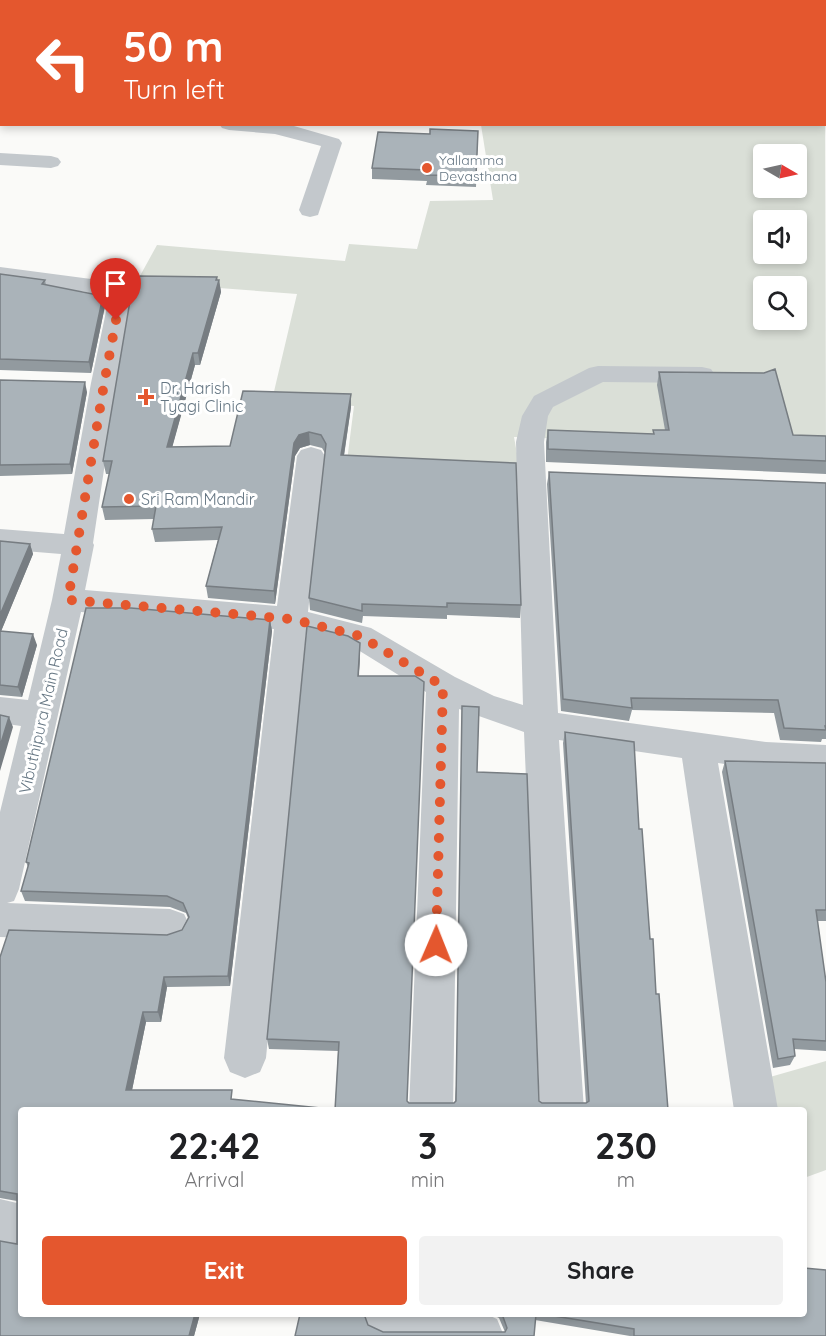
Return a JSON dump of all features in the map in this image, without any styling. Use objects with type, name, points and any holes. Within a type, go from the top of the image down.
[{"type":"street","points":[[276,126],[332,142],[310,210]]},
{"type":"street","points":[[0,159],[51,162]]},
{"type":"street","name":"Vibuthipura Main Road","points":[[0,274],[91,286],[121,299],[92,383],[79,545],[42,715],[3,868]]},
{"type":"street","points":[[562,1107],[541,724],[538,462],[535,416],[543,402],[598,374],[726,375]]},
{"type":"street","points":[[245,1058],[291,619],[311,456]]},
{"type":"street","points":[[0,539],[79,545]]},
{"type":"street","points":[[68,600],[291,619],[360,636],[443,686],[482,705],[541,724],[766,756],[826,759]]},
{"type":"street","points":[[431,1107],[443,686]]},
{"type":"street","points":[[0,710],[42,715]]},
{"type":"street","points":[[698,745],[756,1107]]},
{"type":"street","points":[[0,920],[170,926]]},
{"type":"street","points":[[0,1222],[18,1226]]},
{"type":"street","points":[[401,1317],[480,1336]]},
{"type":"shaded area","points":[[481,126],[825,126],[826,448],[514,437],[521,476],[347,461],[354,406],[272,400],[297,294],[135,285],[157,245],[345,261],[349,244],[417,249],[430,201],[493,200]]},
{"type":"shaded area","points":[[826,1061],[826,1170],[807,1177],[807,1107],[767,1107],[763,1079]]},
{"type":"building","points":[[430,129],[478,131],[476,176],[427,175],[427,170],[372,168],[378,132],[430,134]]},
{"type":"building","points":[[0,274],[45,280],[42,284],[103,296],[89,362],[0,359]]},
{"type":"building","points":[[140,276],[217,277],[216,280],[219,280],[198,353],[193,353],[167,447],[230,446],[243,391],[351,394],[341,455],[516,463],[521,605],[447,603],[447,607],[362,604],[362,611],[309,598],[326,444],[321,435],[309,432],[299,435],[294,443],[274,591],[206,586],[222,527],[152,529],[156,506],[102,507],[112,461],[103,461],[131,295]]},
{"type":"building","points":[[775,369],[793,435],[826,436],[826,461],[548,449],[548,430],[654,434],[653,430],[669,430],[659,372],[764,373]]},
{"type":"building","points":[[0,380],[85,382],[70,464],[0,465]]},
{"type":"building","points":[[549,472],[826,483],[826,730],[784,728],[778,700],[631,698],[632,708],[563,699]]},
{"type":"building","points":[[0,541],[30,544],[0,615]]},
{"type":"building","points":[[86,608],[131,608],[270,620],[228,976],[164,977],[158,1012],[143,1012],[126,1090],[232,1090],[231,1099],[310,1107],[18,1107],[18,1317],[194,1317],[189,1336],[0,1336],[0,1241],[17,1244],[17,1194],[0,1191],[0,957],[9,930],[167,935],[182,930],[189,917],[183,903],[167,896],[21,891],[29,863],[26,862]]},
{"type":"building","points":[[307,626],[348,636],[360,643],[358,676],[415,676],[424,682],[407,1101],[409,1103],[454,1103],[456,1101],[462,706],[479,707],[477,772],[527,774],[539,1101],[542,1103],[586,1103],[589,1101],[565,732],[634,742],[639,829],[642,829],[650,939],[653,939],[656,994],[659,994],[668,1107],[335,1107],[339,1042],[267,1039]]},
{"type":"building","points":[[0,631],[33,634],[18,687],[0,685]]},
{"type":"building","points":[[0,715],[9,717],[0,746]]},
{"type":"building","points":[[725,761],[826,763],[826,910],[816,910],[826,982],[826,1041],[793,1039],[795,1056],[778,1059]]},
{"type":"building","points":[[807,1268],[826,1270],[826,1336],[634,1336],[634,1329],[560,1317],[807,1317]]},
{"type":"building","points":[[299,1317],[365,1317],[368,1325],[383,1332],[505,1332],[507,1328],[503,1317],[536,1317],[534,1336],[295,1336]]},
{"type":"place","name":"Yallamma Devasthana","points":[[427,168]]},
{"type":"place","name":"Dr. Harish Tyagi Clinic","points":[[146,397]]},
{"type":"place","name":"Sri Ram Mandir","points":[[129,499]]},
{"type":"route","points":[[116,320],[68,600],[291,619],[360,636],[443,686],[436,945]]}]
